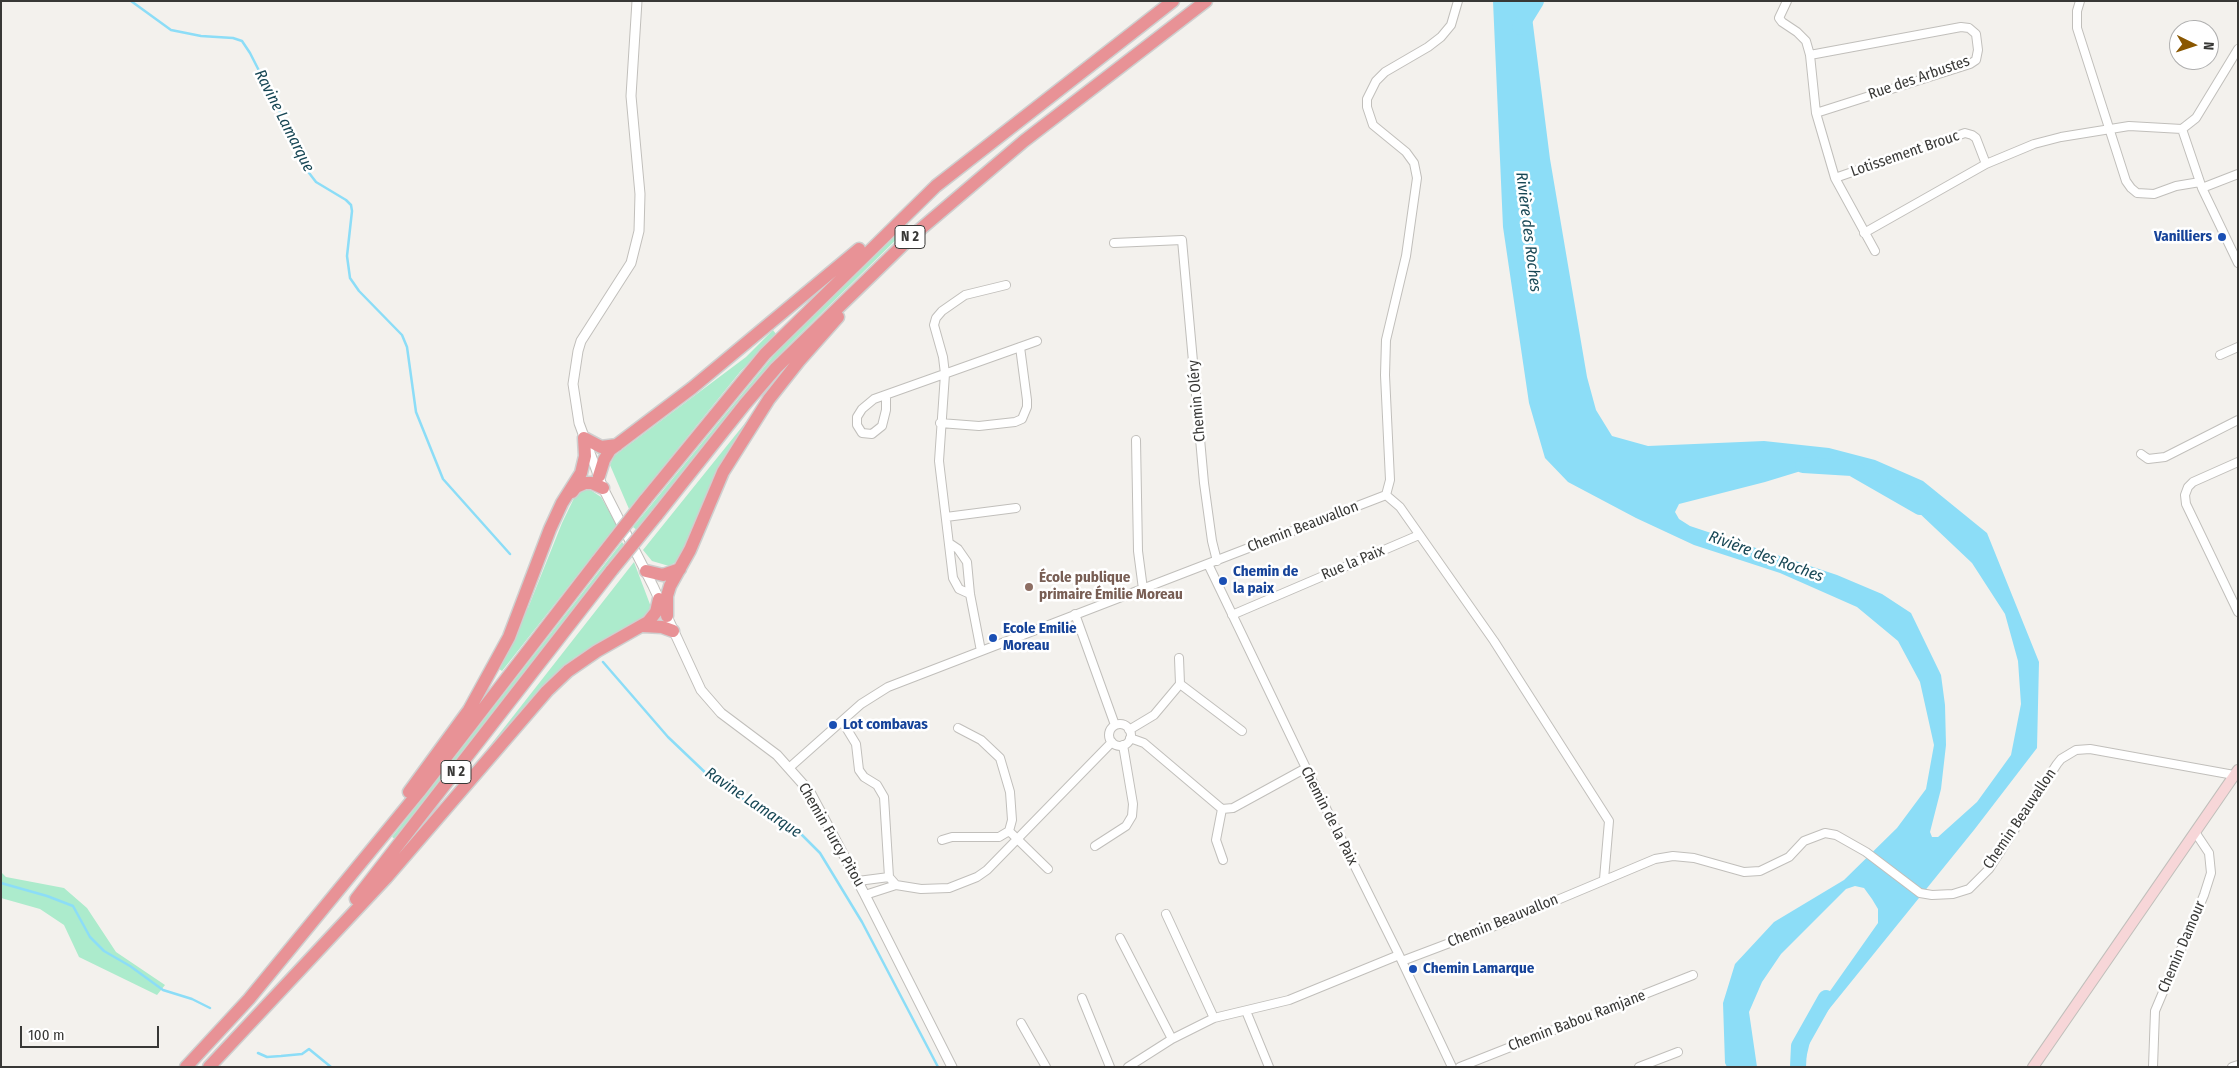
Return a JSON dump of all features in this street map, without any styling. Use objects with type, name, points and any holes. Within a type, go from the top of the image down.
[{"type":"highway","name":"N 2","points":[[186,1067],[249,999],[425,785],[645,500],[765,354],[793,323],[936,186],[1173,1]]},
{"type":"highway","name":"N 2","points":[[209,1067],[297,971],[436,798],[612,570],[739,411],[776,368],[910,238],[1024,141],[1206,1]]},
{"type":"highway","points":[[562,503],[580,485],[601,482],[604,460],[610,450],[692,388],[936,186]]},
{"type":"highway","points":[[667,616],[667,596],[672,582],[690,550],[723,472],[769,398],[799,361],[910,238]]},
{"type":"highway","points":[[584,438],[601,448],[620,444]]},
{"type":"highway","points":[[337,891],[469,710],[508,637],[550,529],[584,464],[584,438]]},
{"type":"highway","points":[[646,571],[663,575],[680,568]]},
{"type":"highway","points":[[297,971],[386,878],[547,691],[568,671],[597,651],[619,637],[643,626],[656,612],[659,598]]},
{"type":"highway","points":[[643,626],[662,626],[673,631]]},
{"type":"main road","points":[[2033,1067],[2236,772]]},
{"type":"street","name":"Chemin Furcy Pitou","points":[[637,1],[631,96],[640,194],[640,230],[638,244],[631,262],[581,341],[578,351],[573,373],[573,395],[584,438],[601,482],[659,598],[694,677],[707,699],[721,713],[777,755],[810,792],[858,881],[952,1067]]},
{"type":"street","points":[[1458,1],[1450,25],[1441,37],[1428,47],[1385,72],[1376,81],[1367,99],[1367,107],[1372,125],[1406,152],[1414,163],[1417,178],[1406,256],[1386,340],[1385,375],[1390,480],[1386,495],[1400,507],[1494,641],[1610,821],[1604,879]]},
{"type":"street","points":[[1787,1],[1780,18],[1782,22],[1804,37],[1810,55],[1816,112],[1835,178],[1875,251]]},
{"type":"street","points":[[2080,1],[2077,11],[2077,28],[2126,181],[2137,193],[2154,194],[2176,186],[2201,185],[2238,174]]},
{"type":"street","name":"Rue des Arbustes","points":[[1810,55],[1961,27],[1973,30],[1976,34],[1978,50],[1976,60],[1970,64],[1816,112]]},
{"type":"street","points":[[1864,233],[1986,164],[2034,144],[2110,128],[2129,126],[2182,129],[2196,118],[2238,50]]},
{"type":"street","points":[[2182,129],[2201,185],[2238,263]]},
{"type":"street","name":"Lotissement Brouc","points":[[1835,178],[1965,133],[1976,138],[1986,164]]},
{"type":"street","name":"Chemin Oléry","points":[[1114,243],[1182,240],[1204,483],[1212,542],[1217,561]]},
{"type":"street","points":[[970,594],[963,592],[955,584],[939,461],[940,423],[945,374],[943,357],[935,333],[936,318],[965,295],[1006,285]]},
{"type":"street","points":[[886,395],[886,410],[882,426],[872,434],[862,433],[858,430],[856,421],[862,409],[874,399],[1037,341]]},
{"type":"street","points":[[2220,355],[2238,346]]},
{"type":"street","points":[[940,423],[979,426],[1015,422],[1022,418],[1027,407],[1027,400],[1020,347]]},
{"type":"street","points":[[2141,454],[2148,459],[2165,457],[2238,420]]},
{"type":"street","points":[[1136,440],[1138,551],[1143,589]]},
{"type":"street","points":[[2238,462],[2193,482],[2188,487],[2185,495],[2186,504],[2238,612]]},
{"type":"street","name":"Chemin Beauvallon","points":[[789,768],[861,704],[888,687],[1386,495]]},
{"type":"street","points":[[946,517],[1016,508]]},
{"type":"street","name":"Rue la Paix","points":[[1232,615],[1418,535]]},
{"type":"street","points":[[950,543],[958,549],[966,562],[981,651]]},
{"type":"street","name":"Chemin de la Paix","points":[[1208,564],[1306,768],[1401,958],[1452,1067]]},
{"type":"street","points":[[1075,614],[1115,725]]},
{"type":"street","points":[[1095,846],[1126,826],[1132,816],[1133,804],[1122,745],[1130,734],[1154,715],[1180,684],[1179,658]]},
{"type":"street","points":[[1180,684],[1242,731]]},
{"type":"street","points":[[842,721],[856,744],[859,770],[877,785],[884,797],[888,877],[896,885]]},
{"type":"street","points":[[1115,725],[1126,726],[1130,734],[1144,743],[1222,809],[1232,808],[1306,768]]},
{"type":"street","points":[[1115,725],[1110,730],[1109,736],[1112,742],[1122,745]]},
{"type":"street","points":[[942,840],[998,837],[1009,831],[1012,820],[1010,792],[1000,758],[981,740],[958,728]]},
{"type":"street","points":[[865,895],[896,885],[935,889],[949,888],[967,882],[987,870],[1112,742]]},
{"type":"street","name":"Chemin Beauvallon","points":[[1401,958],[1505,922],[1655,859],[1673,856],[1694,858],[1744,872],[1760,870],[1790,857],[1804,840],[1824,833],[1836,835],[1866,852],[1920,893],[1939,895],[1969,889],[1989,869],[2056,764],[2076,750],[2090,749],[2236,772]]},
{"type":"street","points":[[1222,809],[1216,840],[1222,860]]},
{"type":"street","points":[[1009,831],[1048,869]]},
{"type":"street","name":"Chemin Damour","points":[[2153,1067],[2155,1010],[2204,895],[2211,873],[2209,853],[2195,832]]},
{"type":"street","points":[[858,881],[888,877]]},
{"type":"street","points":[[1166,914],[1214,1018]]},
{"type":"street","points":[[1120,938],[1172,1040]]},
{"type":"street","points":[[1128,1067],[1172,1040],[1214,1018],[1289,1000],[1401,958]]},
{"type":"street","name":"Chemin Babou Ramjane","points":[[1460,1067],[1693,975]]},
{"type":"street","points":[[1082,998],[1110,1067]]},
{"type":"street","points":[[1246,1011],[1269,1067]]},
{"type":"street","points":[[1021,1023],[1046,1067]]},
{"type":"street","points":[[1639,1067],[1678,1052]]},
{"type":"street","points":[[2232,1067],[2238,1065]]},
{"type":"green space","points":[[906,222],[909,227],[787,347],[717,428],[638,531],[633,527],[783,344]]},
{"type":"green space","points":[[773,330],[776,334],[740,372],[629,509],[610,465],[614,456],[746,357]]},
{"type":"green space","points":[[750,417],[715,473],[678,561],[669,566],[652,561],[643,550]]},
{"type":"green space","points":[[586,487],[601,497],[617,525],[502,671],[499,669],[526,608],[528,608],[562,523],[577,492]]},
{"type":"green space","points":[[622,542],[626,547],[395,839],[392,837]]},
{"type":"green space","points":[[634,562],[651,607],[648,614],[574,658],[540,692],[480,762],[478,761]]},
{"type":"green space","points":[[1,872],[6,877],[64,888],[87,908],[116,952],[165,985],[157,995],[79,957],[64,925],[40,909],[1,898]]},
{"type":"water","name":"Rivière des Roches","points":[[1493,1],[1530,1],[1550,159],[1587,377],[1596,410],[1612,436],[1648,446],[1764,441],[1829,448],[1875,460],[1923,481],[1987,533],[2039,662],[2037,748],[1974,830],[1813,1029],[1804,1067],[1797,1067],[1799,1046],[1823,1001],[1878,923],[1878,909],[1864,888],[1855,886],[1846,889],[1781,954],[1762,982],[1749,1012],[1757,1067],[1727,1067],[1725,1063],[1723,1003],[1735,964],[1774,922],[1844,880],[1897,828],[1926,789],[1934,745],[1920,682],[1898,641],[1857,607],[1780,573],[1694,545],[1636,518],[1568,482],[1545,458],[1529,403],[1503,227]],"holes":[[[1832,465],[1852,468],[1876,479],[1898,493],[1972,563],[2005,614],[2018,661],[2021,704],[2011,755],[1977,802],[1938,837],[1932,837],[1930,832],[1941,789],[1946,745],[1945,705],[1941,675],[1911,613],[1882,594],[1837,575],[1690,526],[1679,519],[1675,512],[1679,504],[1765,482],[1814,467]]]},
{"type":"waterway","name":"Ravine Lamarque","points":[[131,1],[171,30],[201,36],[233,38],[242,41],[278,108],[306,169],[316,182],[351,205],[347,256],[350,278],[359,291],[402,335],[407,347],[416,412],[443,479],[510,554]]},
{"type":"waterway","points":[[1520,27],[1536,1]]},
{"type":"waterway","points":[[1803,465],[1852,468],[1920,507]]},
{"type":"waterway","name":"Ravine Lamarque","points":[[603,662],[668,737],[711,778],[800,833],[820,853],[862,922],[938,1067]]},
{"type":"waterway","points":[[1,883],[47,896],[73,906],[90,937],[104,951],[130,966],[163,990],[192,999],[210,1008]]},
{"type":"waterway","points":[[1798,1067],[1799,1046],[1826,998]]},
{"type":"waterway","points":[[258,1053],[267,1057],[281,1056],[302,1054],[309,1049],[331,1067]]},
{"type":"place","name":"Vanilliers","points":[[2222,237]]},
{"type":"place","name":"Chemin de la paix","points":[[1223,581]]},
{"type":"place","name":"École publique primaire Émilie Moreau","points":[[1029,587]]},
{"type":"place","name":"Ecole Emilie Moreau","points":[[993,638]]},
{"type":"place","name":"Lot combavas","points":[[833,725]]},
{"type":"place","name":"Chemin Lamarque","points":[[1413,969]]}]
